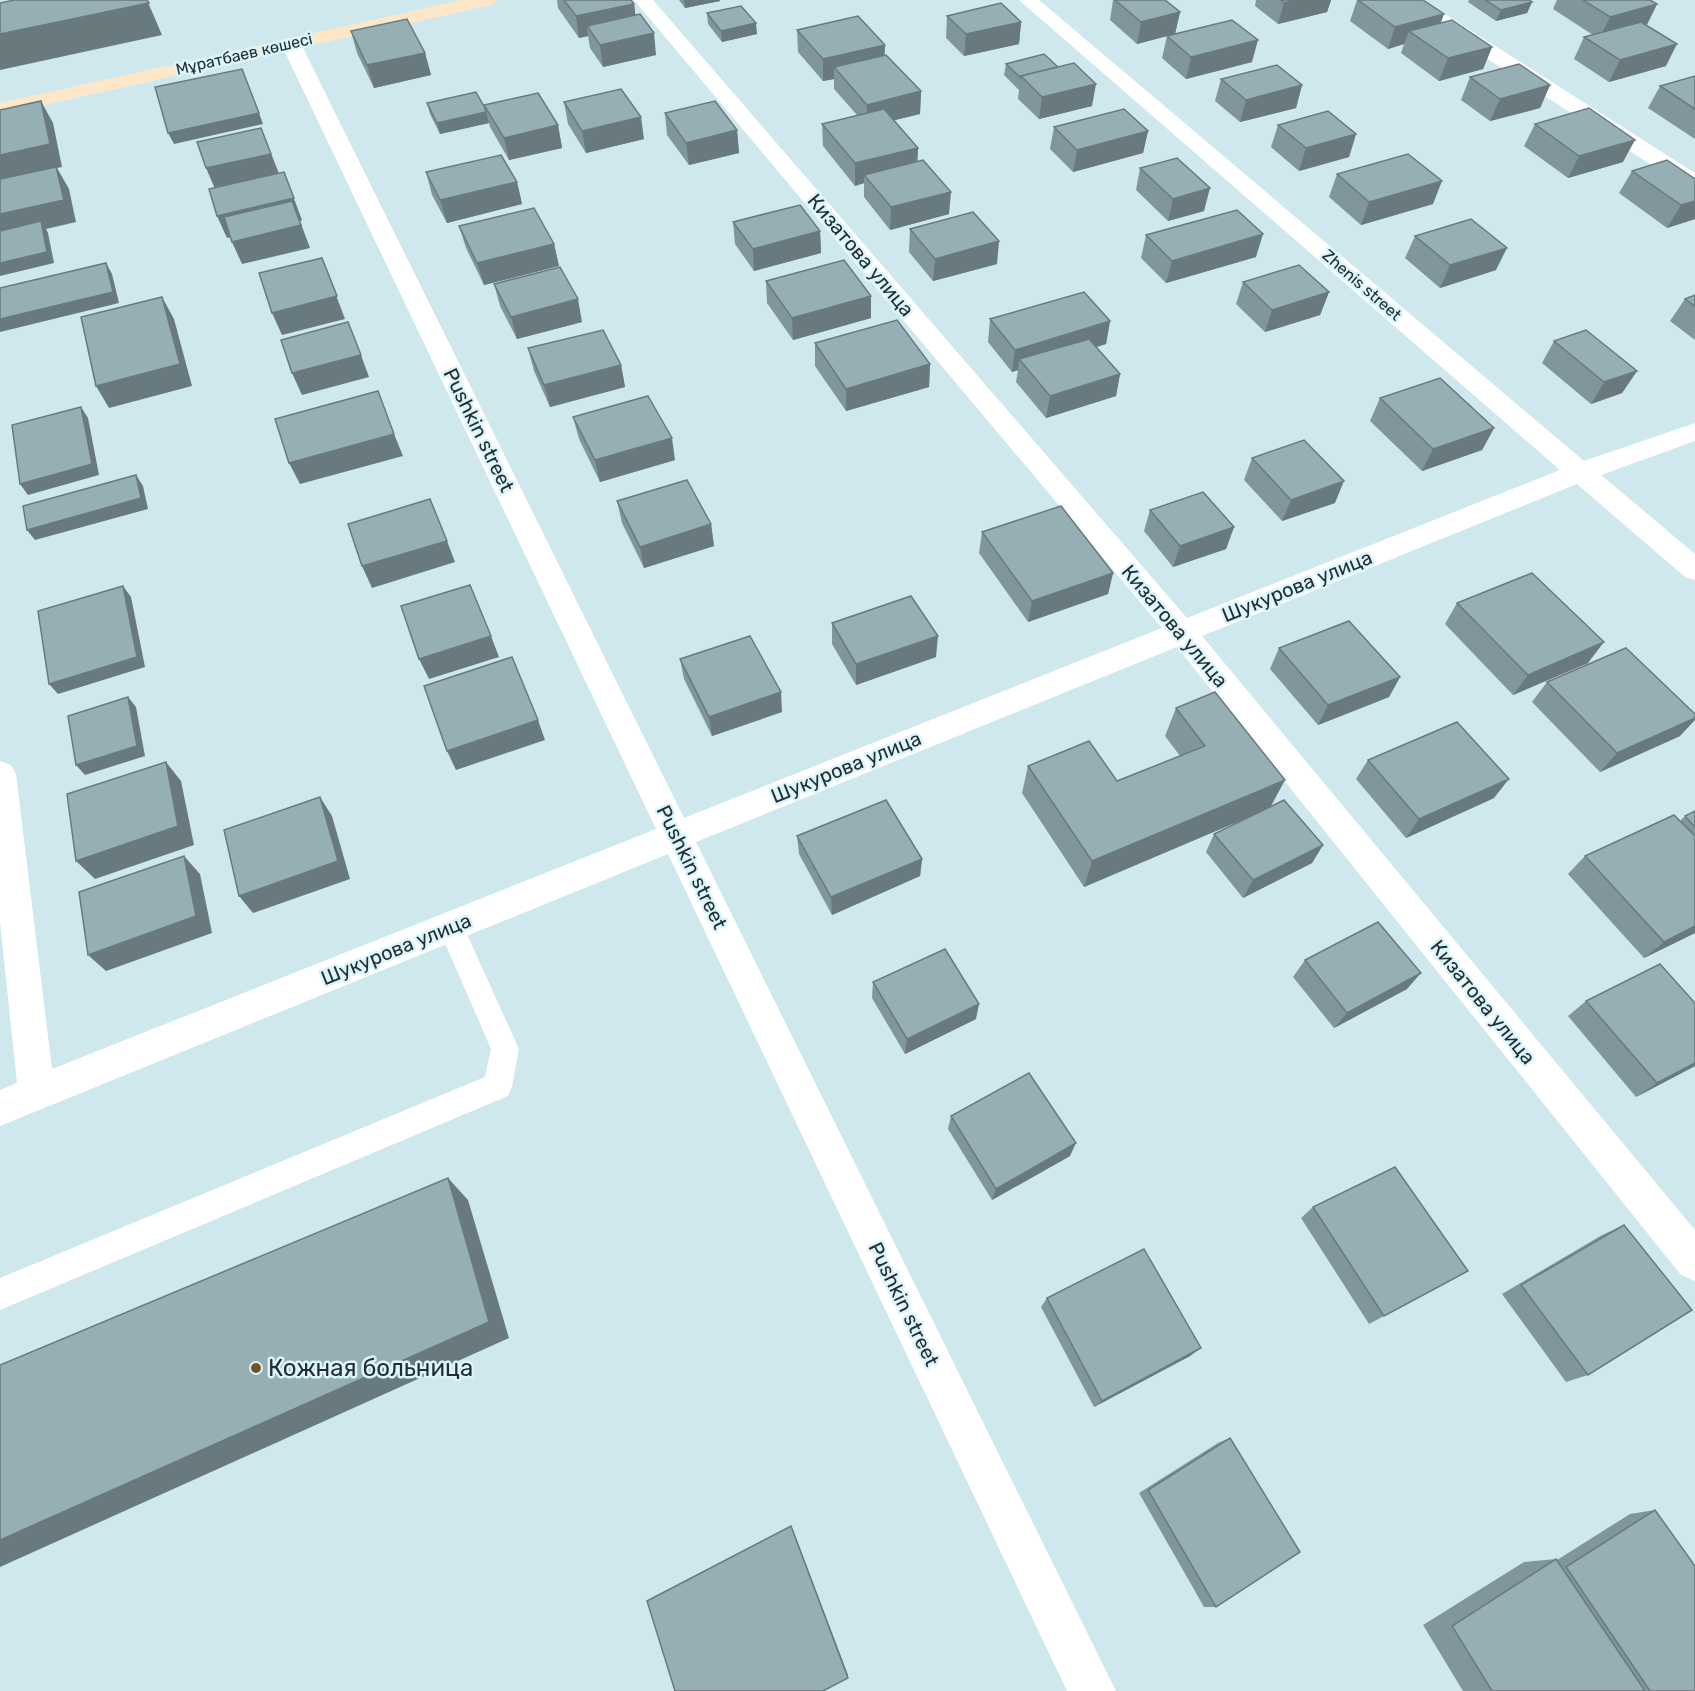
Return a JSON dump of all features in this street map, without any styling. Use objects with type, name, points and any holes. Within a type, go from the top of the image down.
[{"type":"street","name":"Мұратбаев көшесі","points":[[0,109],[487,0]]},
{"type":"street","name":"Кизатова улица","points":[[643,0],[1182,632],[1695,1261]]},
{"type":"street","name":"Zhenis street","points":[[1028,0],[1695,570]]},
{"type":"street","points":[[1410,0],[1695,183]]},
{"type":"street","name":"Pushkin street","points":[[291,44],[1092,1691]]},
{"type":"street","name":"Шукурова улица","points":[[0,1108],[1580,472],[1695,432]]},
{"type":"street","points":[[0,774],[37,1094]]},
{"type":"lane","points":[[0,1294],[498,1086],[505,1049],[451,927]]},
{"type":"building","points":[[14,0],[147,0],[149,3],[0,34],[0,3]]},
{"type":"building","points":[[564,0],[631,0],[634,4],[576,16]]},
{"type":"building","points":[[1115,0],[1165,0],[1180,12],[1141,22]]},
{"type":"building","points":[[1358,0],[1423,0],[1444,14],[1395,27]]},
{"type":"building","points":[[1485,0],[1529,0],[1532,2],[1501,10]]},
{"type":"building","points":[[1583,0],[1650,0],[1657,4],[1610,17]]},
{"type":"building","points":[[1001,3],[1021,22],[966,34],[947,16]]},
{"type":"building","points":[[741,6],[756,23],[721,31],[707,13]]},
{"type":"building","points":[[640,14],[654,33],[600,45],[587,26]]},
{"type":"building","points":[[858,16],[885,45],[823,59],[797,30]]},
{"type":"building","points":[[407,19],[425,53],[367,65],[351,31]]},
{"type":"building","points":[[1232,20],[1258,40],[1191,57],[1167,36]]},
{"type":"building","points":[[1452,20],[1492,47],[1448,58],[1409,31]]},
{"type":"building","points":[[1641,22],[1677,44],[1620,60],[1584,37]]},
{"type":"building","points":[[1044,54],[1058,67],[1021,76],[1021,78],[1006,64]]},
{"type":"building","points":[[886,55],[921,91],[867,105],[834,67]]},
{"type":"building","points":[[1074,63],[1096,84],[1042,97],[1021,76]]},
{"type":"building","points":[[1519,64],[1550,85],[1500,99],[1470,77]]},
{"type":"building","points":[[1277,65],[1302,85],[1246,100],[1221,79]]},
{"type":"building","points":[[242,69],[259,113],[168,133],[155,87]]},
{"type":"building","points":[[1695,76],[1695,109],[1660,86]]},
{"type":"building","points":[[621,89],[641,117],[582,131],[564,102]]},
{"type":"building","points":[[476,92],[486,112],[437,123],[427,103]]},
{"type":"building","points":[[538,93],[558,125],[504,138],[484,105]]},
{"type":"building","points":[[41,101],[50,144],[0,155],[0,110]]},
{"type":"building","points":[[715,101],[737,130],[686,143],[665,113]]},
{"type":"building","points":[[1589,108],[1635,140],[1579,156],[1535,124]]},
{"type":"building","points":[[884,109],[918,148],[855,163],[822,124]]},
{"type":"building","points":[[1124,109],[1148,131],[1077,150],[1054,127]]},
{"type":"building","points":[[1328,111],[1356,134],[1306,148],[1278,125]]},
{"type":"building","points":[[261,128],[271,154],[206,168],[197,142]]},
{"type":"building","points":[[1408,154],[1442,181],[1369,202],[1337,174]]},
{"type":"building","points":[[501,155],[517,182],[440,200],[426,172]]},
{"type":"building","points":[[1177,158],[1210,188],[1173,199],[1140,168]]},
{"type":"building","points":[[923,160],[951,192],[891,207],[864,175]]},
{"type":"building","points":[[1667,160],[1695,179],[1695,201],[1681,205],[1632,171]]},
{"type":"building","points":[[56,167],[64,200],[0,214],[0,179]]},
{"type":"building","points":[[284,172],[294,198],[217,216],[209,189]]},
{"type":"building","points":[[292,201],[301,225],[232,242],[224,217]]},
{"type":"building","points":[[800,205],[820,231],[753,249],[733,222]]},
{"type":"building","points":[[534,208],[554,244],[477,263],[459,226]]},
{"type":"building","points":[[1237,210],[1263,234],[1172,261],[1146,235]]},
{"type":"building","points":[[973,212],[999,241],[935,259],[910,229]]},
{"type":"building","points":[[1471,219],[1507,248],[1450,265],[1415,236]]},
{"type":"building","points":[[41,221],[47,252],[0,263],[0,231]]},
{"type":"building","points":[[322,258],[337,296],[272,313],[259,273]]},
{"type":"building","points":[[844,260],[871,296],[792,318],[766,281]]},
{"type":"building","points":[[106,263],[113,292],[0,319],[0,288]]},
{"type":"building","points":[[1299,265],[1329,292],[1272,310],[1243,282]]},
{"type":"building","points":[[560,267],[578,299],[511,317],[494,284]]},
{"type":"building","points":[[1084,292],[1110,321],[1015,350],[990,319]]},
{"type":"building","points":[[1695,295],[1695,306],[1685,299]]},
{"type":"building","points":[[162,297],[180,364],[96,386],[81,317]]},
{"type":"building","points":[[897,320],[930,364],[846,389],[815,343]]},
{"type":"building","points":[[348,322],[361,355],[292,373],[281,340]]},
{"type":"building","points":[[603,330],[621,365],[544,385],[528,348]]},
{"type":"building","points":[[1586,330],[1637,371],[1604,382],[1554,341]]},
{"type":"building","points":[[1089,339],[1120,374],[1050,396],[1019,359]]},
{"type":"building","points":[[1440,378],[1494,428],[1433,449],[1380,398]]},
{"type":"building","points":[[378,391],[394,434],[289,463],[275,419]]},
{"type":"building","points":[[648,396],[672,438],[595,460],[573,417]]},
{"type":"building","points":[[81,407],[92,464],[20,484],[12,425]]},
{"type":"building","points":[[1304,440],[1344,481],[1291,500],[1252,458]]},
{"type":"building","points":[[136,475],[141,498],[27,530],[23,506]]},
{"type":"building","points":[[687,480],[711,524],[640,547],[617,501]]},
{"type":"building","points":[[1203,492],[1234,527],[1180,546],[1150,510]]},
{"type":"building","points":[[430,499],[447,541],[362,566],[348,524]]},
{"type":"building","points":[[1061,506],[1113,573],[1032,601],[982,532]]},
{"type":"building","points":[[1532,573],[1604,642],[1528,675],[1457,603]]},
{"type":"building","points":[[470,585],[491,636],[419,659],[401,606]]},
{"type":"building","points":[[123,586],[137,657],[49,684],[38,611]]},
{"type":"building","points":[[911,596],[938,636],[856,664],[832,623]]},
{"type":"building","points":[[1349,621],[1400,677],[1328,705],[1279,648]]},
{"type":"building","points":[[750,636],[781,692],[709,717],[680,659]]},
{"type":"building","points":[[1626,648],[1695,714],[1695,718],[1617,753],[1547,682]]},
{"type":"building","points":[[512,657],[538,720],[447,751],[424,686]]},
{"type":"building","points":[[1215,692],[1285,780],[1092,861],[1028,766],[1089,741],[1117,781],[1205,746],[1176,708]]},
{"type":"building","points":[[128,697],[137,746],[76,765],[68,716]]},
{"type":"building","points":[[1457,722],[1509,779],[1419,819],[1368,760]]},
{"type":"building","points":[[166,762],[178,826],[76,861],[67,794]]},
{"type":"building","points":[[320,797],[338,861],[239,896],[224,830]]},
{"type":"building","points":[[886,800],[922,859],[831,897],[797,836]]},
{"type":"building","points":[[1284,800],[1323,845],[1253,880],[1214,834]]},
{"type":"building","points":[[1695,811],[1695,827],[1685,816]]},
{"type":"building","points":[[1674,815],[1695,836],[1695,926],[1664,942],[1585,856]]},
{"type":"building","points":[[184,856],[196,916],[88,955],[79,892]]},
{"type":"building","points":[[1378,922],[1421,973],[1347,1013],[1305,960]]},
{"type":"building","points":[[945,949],[979,1004],[907,1039],[873,982]]},
{"type":"building","points":[[1660,964],[1695,1003],[1695,1063],[1657,1083],[1586,1001]]},
{"type":"building","points":[[1029,1073],[1076,1143],[996,1189],[951,1116]]},
{"type":"building","points":[[1395,1167],[1468,1271],[1384,1316],[1313,1207]]},
{"type":"building","name":"Кожная больница","points":[[448,1178],[489,1322],[0,1540],[0,1365]]},
{"type":"building","points":[[1624,1225],[1692,1310],[1588,1375],[1521,1285]]},
{"type":"building","points":[[1144,1249],[1201,1348],[1102,1401],[1047,1298]]},
{"type":"building","points":[[1230,1438],[1300,1552],[1216,1607],[1148,1490]]},
{"type":"building","points":[[1655,1510],[1695,1566],[1695,1691],[1650,1691],[1566,1567]]},
{"type":"building","points":[[791,1526],[848,1678],[823,1691],[675,1691],[647,1601]]},
{"type":"building","points":[[1556,1559],[1645,1691],[1492,1691],[1452,1626]]},
{"type":"place","name":"Кожная больница","points":[[256,1368]]}]
